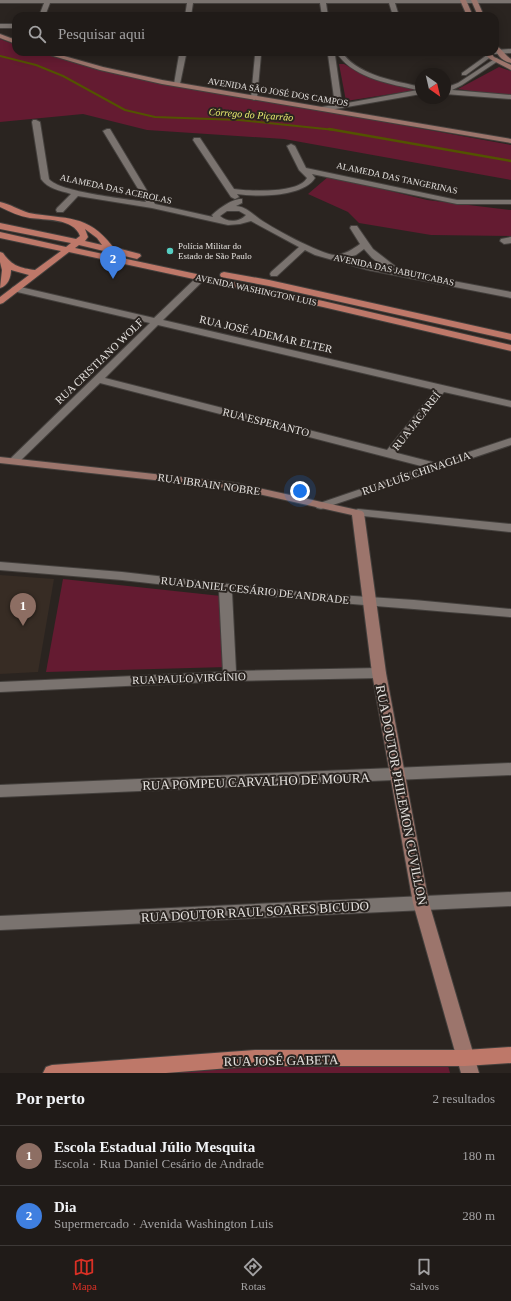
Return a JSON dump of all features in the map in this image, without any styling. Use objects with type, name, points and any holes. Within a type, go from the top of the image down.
[{"type":"main road","points":[[463,0],[468,12]]},
{"type":"main road","points":[[474,0],[479,12]]},
{"type":"main road","points":[[0,36],[12,40]]},
{"type":"main road","name":"AVENIDA SÃO JOSÉ DOS CAMPOS","points":[[56,56],[102,69],[177,84],[254,98],[324,108]]},
{"type":"main road","points":[[494,56],[496,60],[511,68]]},
{"type":"main road","points":[[499,56],[511,62]]},
{"type":"main road","name":"AVENIDA SÃO JOSÉ DOS CAMPOS","points":[[340,109],[511,141]]},
{"type":"main road","points":[[0,204],[16,213],[78,222],[92,229],[105,242],[110,250]]},
{"type":"main road","points":[[0,301],[84,237],[82,231],[76,225],[67,221]]},
{"type":"main road","name":"AVENIDA WASHINGTON LUIS","points":[[0,226],[62,238],[214,273],[269,283],[511,336]]},
{"type":"main road","points":[[0,235],[3,231],[10,230],[62,238]]},
{"type":"main road","name":"AVENIDA WASHINGTON LUIS","points":[[0,235],[323,304],[511,348]]},
{"type":"main road","points":[[0,255],[5,263],[7,275],[4,282],[0,285]]},
{"type":"main road","points":[[5,263],[22,271],[35,273]]},
{"type":"main road","name":"RUA IBRAIN NOBRE","points":[[0,460],[236,486],[358,513]]},
{"type":"main road","name":"RUA DOUTOR PHILEMON CUVILLON","points":[[358,513],[379,673],[421,903],[467,1066]]},
{"type":"main road","name":"RUA JOSÉ GABETA","points":[[52,1073],[255,1058],[467,1066],[509,1054]]},
{"type":"street","points":[[44,12],[48,0]]},
{"type":"street","points":[[188,12],[190,0]]},
{"type":"street","points":[[323,0],[324,12]]},
{"type":"street","points":[[391,0],[395,12]]},
{"type":"street","points":[[0,1],[511,1]]},
{"type":"street","points":[[0,26],[12,26]]},
{"type":"street","points":[[499,52],[511,51]]},
{"type":"street","points":[[177,84],[182,56]]},
{"type":"street","points":[[254,98],[258,56]]},
{"type":"street","points":[[332,56],[340,109]]},
{"type":"street","points":[[342,56],[349,64],[376,77],[415,88]]},
{"type":"street","points":[[451,81],[487,56]]},
{"type":"street","points":[[451,89],[496,60]]},
{"type":"street","points":[[340,109],[415,91]]},
{"type":"street","points":[[451,93],[510,98]]},
{"type":"street","points":[[324,108],[340,109],[415,97]]},
{"type":"street","name":"ALAMEDA DAS ACEROLAS","points":[[36,122],[45,179],[48,183],[57,188],[76,193],[152,206],[196,217],[256,227],[281,235]]},
{"type":"street","points":[[107,131],[152,206]]},
{"type":"street","points":[[197,140],[248,214]]},
{"type":"street","points":[[231,191],[248,194],[294,189],[308,184],[311,178],[304,170],[291,146]]},
{"type":"street","name":"ALAMEDA DAS TANGERINAS","points":[[304,170],[452,201],[511,202]]},
{"type":"street","points":[[119,200],[135,194],[141,187]]},
{"type":"street","points":[[60,210],[76,193]]},
{"type":"street","name":"ALAMEDA DAS ACEROLAS","points":[[196,217],[218,213],[248,194]]},
{"type":"street","points":[[226,209],[237,208],[281,235]]},
{"type":"street","points":[[218,213],[217,218],[227,222],[244,222],[248,214]]},
{"type":"street","points":[[354,228],[364,245],[381,262],[400,273]]},
{"type":"street","name":"AVENIDA DAS JABUTICABAS","points":[[281,235],[304,248],[368,267],[511,295]]},
{"type":"street","points":[[335,258],[353,253],[364,245]]},
{"type":"street","points":[[274,274],[304,248]]},
{"type":"street","name":"RUA CRISTIANO WOLF","points":[[14,461],[201,278]]},
{"type":"street","name":"RUA JOSÉ ADEMAR ELTER","points":[[16,288],[511,404]]},
{"type":"street","name":"RUA ESPERANTO","points":[[97,379],[435,466]]},
{"type":"street","name":"RUA JACAREÍ","points":[[390,454],[442,388]]},
{"type":"street","name":"RUA LUÍS CHINAGLIA","points":[[321,506],[511,441]]},
{"type":"street","name":"RUA IBRAIN NOBRE","points":[[358,513],[511,528]]},
{"type":"street","name":"RUA DANIEL CESÁRIO DE ANDRADE","points":[[0,566],[122,576],[370,602],[414,604],[510,617]]},
{"type":"street","points":[[225,588],[230,676]]},
{"type":"street","name":"RUA PAULO VIRGÍNIO","points":[[0,686],[230,676],[379,673]]},
{"type":"street","name":"RUA POMPEU CARVALHO DE MOURA","points":[[0,791],[511,769]]},
{"type":"street","name":"RUA DOUTOR RAUL SOARES BICUDO","points":[[0,923],[511,899]]},
{"type":"shaded area","points":[[0,39],[12,44],[12,56],[51,56],[142,78],[511,145],[511,180],[284,139],[147,130],[83,114],[0,122]]},
{"type":"shaded area","points":[[339,64],[344,64],[365,75],[415,89],[415,90],[346,101]]},
{"type":"shaded area","points":[[499,67],[511,71],[511,94],[490,94],[458,89]]},
{"type":"shaded area","points":[[329,176],[427,200],[511,210],[511,236],[431,235],[359,223],[348,212],[308,194]]},
{"type":"shaded area","points":[[0,575],[54,579],[38,672],[0,674]]},
{"type":"shaded area","points":[[63,579],[221,596],[227,667],[46,672]]},
{"type":"shaded area","points":[[433,1056],[447,1062],[450,1073],[164,1073]]},
{"type":"waterway","name":"Córrego do Piçarrão","points":[[0,56],[36,65],[63,76],[125,110],[155,117],[239,120],[334,130]]},
{"type":"waterway","name":"Córrego do Piçarrão","points":[[329,129],[334,130]]},
{"type":"waterway","name":"Córrego do Piçarrão","points":[[334,130],[511,161]]},
{"type":"place","name":"Polícia Militar do Estado de São Paulo","points":[[170,251]]},
{"type":"place","name":"Dia","points":[[113,279]]},
{"type":"place","name":"Escola Estadual Júlio Mesquita","points":[[23,626]]}]
